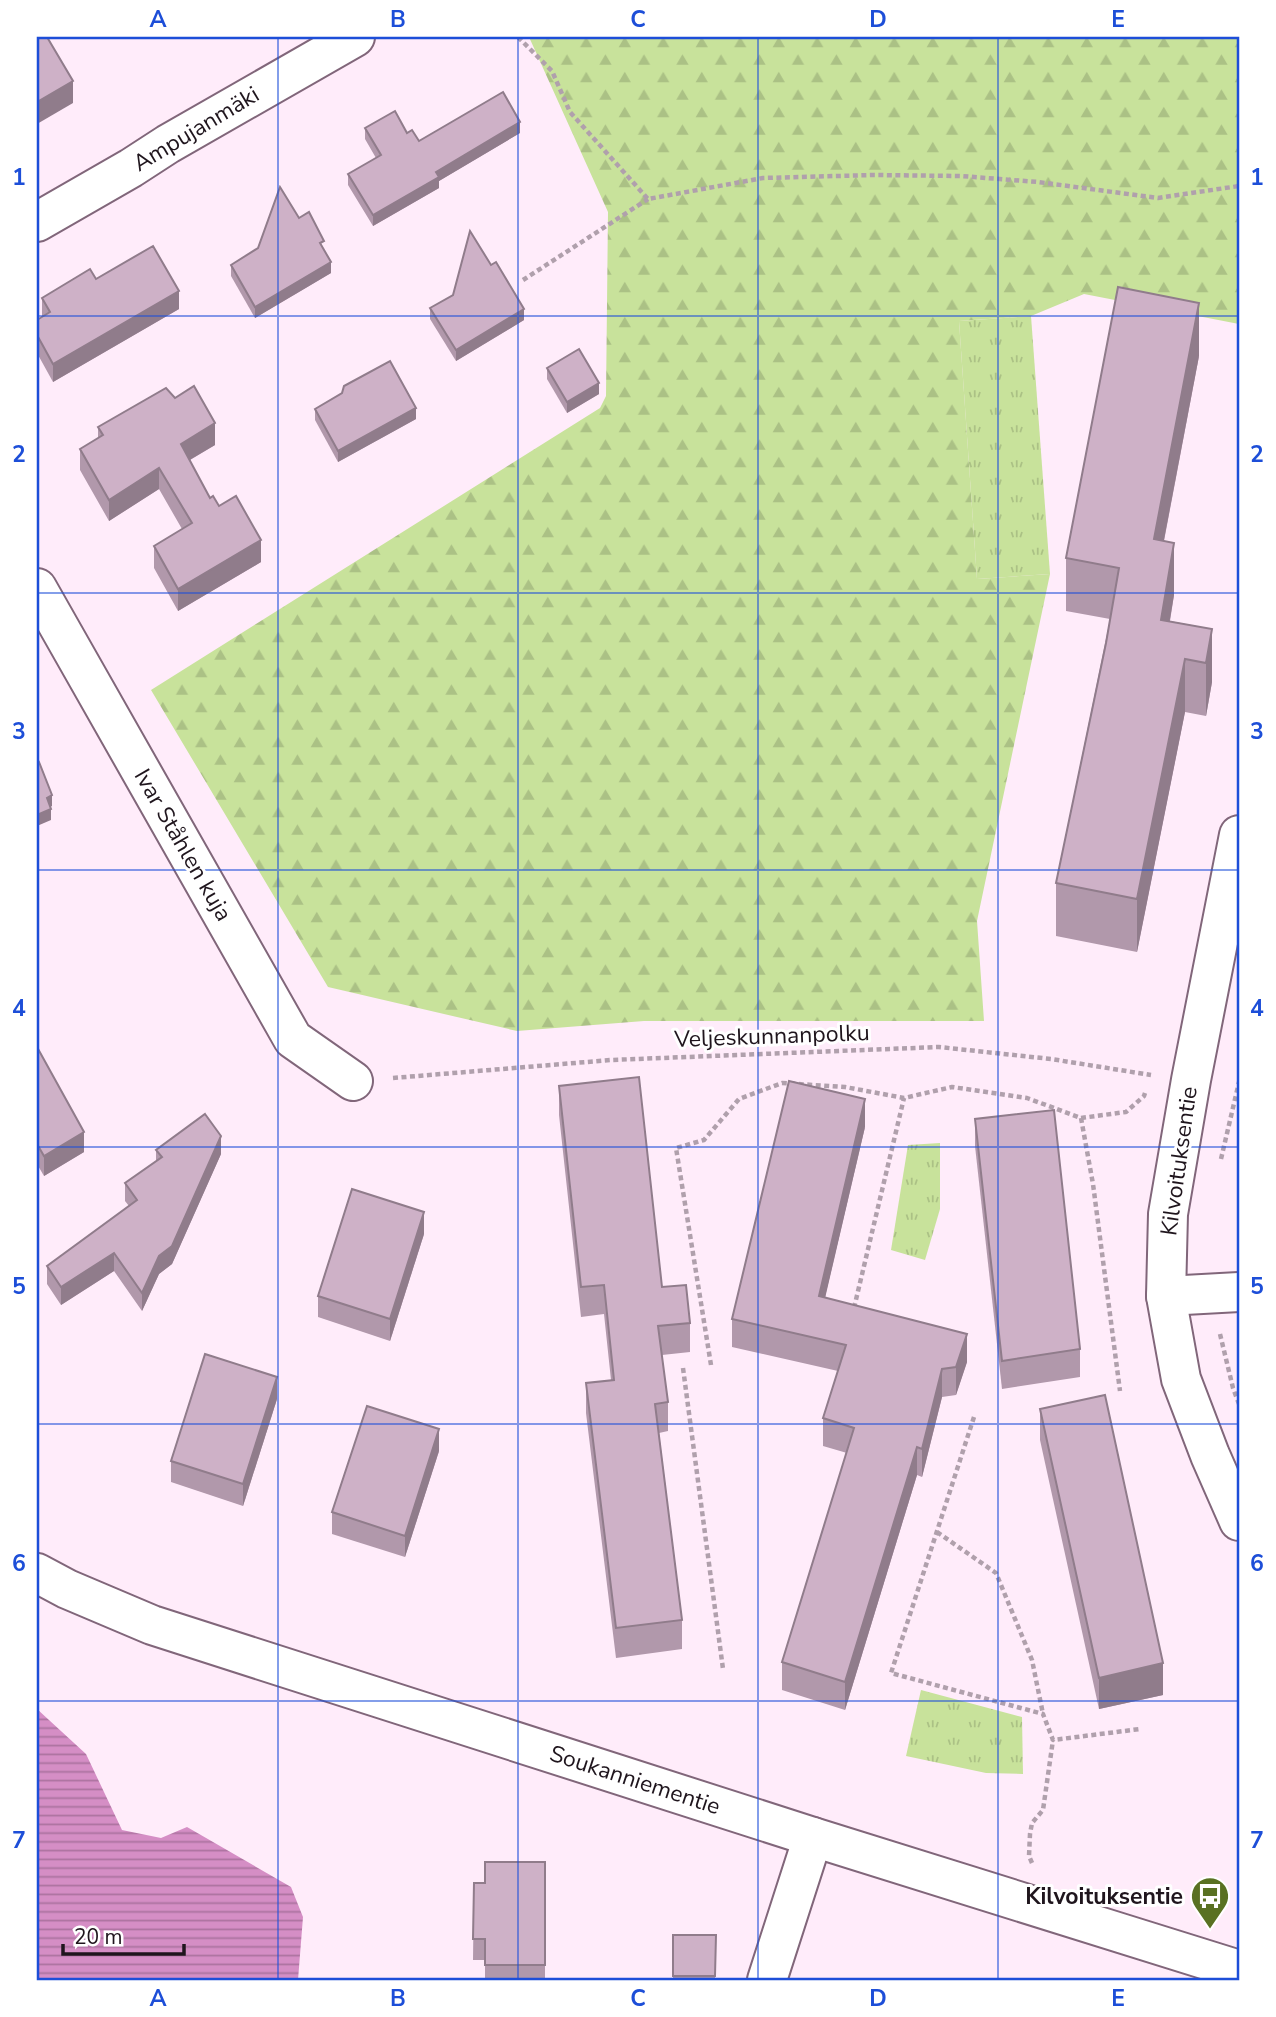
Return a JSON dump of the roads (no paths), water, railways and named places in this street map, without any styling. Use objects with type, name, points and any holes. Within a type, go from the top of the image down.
[{"type":"street","name":"Ampujanmäki","points":[[37,222],[355,37]]},
{"type":"street","name":"Ivar Ståhlen kuja","points":[[37,588],[293,1039],[353,1081]]},
{"type":"street","name":"Kilvoituksentie","points":[[1239,835],[1168,1214],[1166,1296],[1181,1379],[1228,1469],[1239,1521]]},
{"type":"street","points":[[1166,1296],[1225,1293]]},
{"type":"street","name":"Soukanniementie","points":[[37,1573],[67,1589],[152,1625],[813,1837],[1239,1970]]},
{"type":"street","points":[[767,1980],[813,1837]]},
{"type":"place","name":"Kilvoituksentie","points":[[1210,1930]]}]
